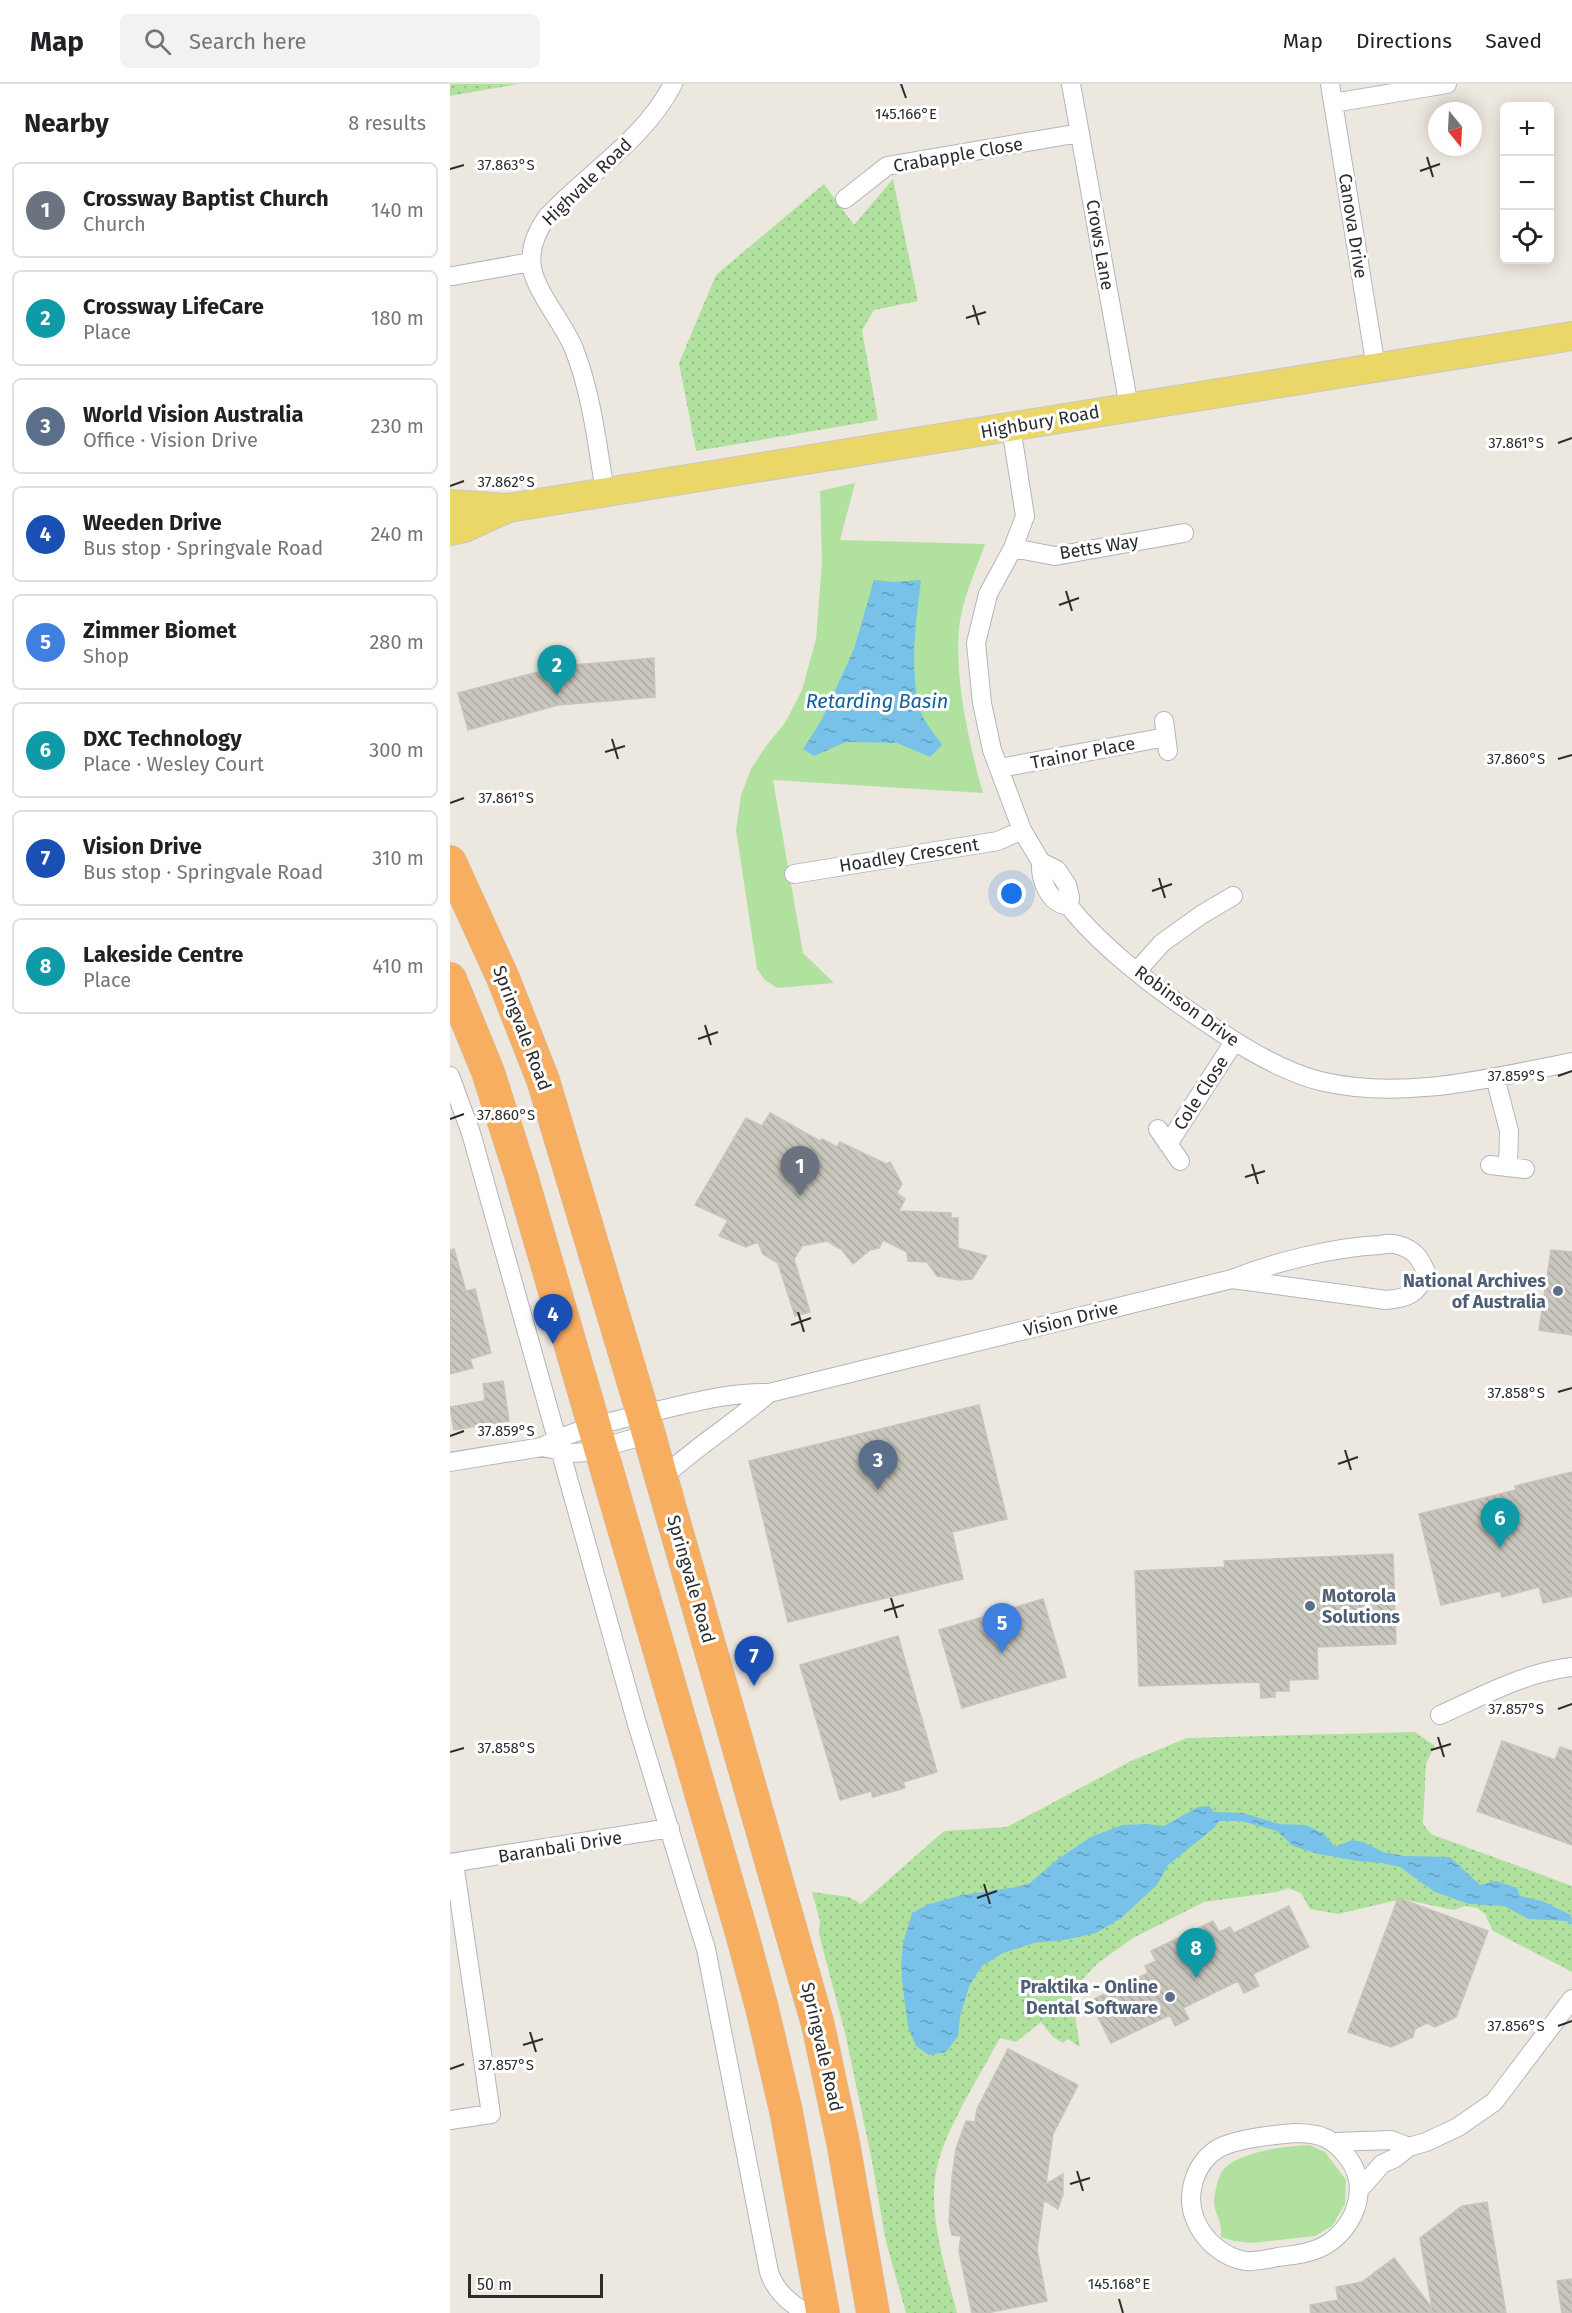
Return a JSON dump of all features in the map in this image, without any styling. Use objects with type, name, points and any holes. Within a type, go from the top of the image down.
[{"type":"highway","name":"Springvale Road","points":[[450,862],[503,978],[543,1080],[646,1424],[798,1949],[826,2061],[845,2152],[873,2313]]},
{"type":"highway","points":[[450,979],[501,1111],[742,1934],[786,2111],[823,2313]]},
{"type":"highway","points":[[786,2111],[802,2106],[813,2098],[826,2061]]},
{"type":"main road","name":"Highbury Road","points":[[450,504],[508,508],[1572,336]]},
{"type":"main road","name":"Highbury Road","points":[[450,531],[464,528],[508,508]]},
{"type":"street","name":"Highvale Road","points":[[531,262],[535,237],[547,217],[645,126],[661,106],[673,84]]},
{"type":"street","name":"Crows Lane","points":[[1071,84],[1129,407]]},
{"type":"street","name":"Canova Drive","points":[[1330,84],[1376,368]]},
{"type":"street","points":[[1333,103],[1447,84]]},
{"type":"street","name":"Crabapple Close","points":[[845,199],[887,166],[1080,133]]},
{"type":"street","points":[[451,278],[531,262],[534,278],[561,323],[581,369],[589,398],[605,492]]},
{"type":"street","name":"Robinson Drive","points":[[1011,427],[1025,516],[1013,548],[988,594],[976,643],[982,703],[993,750],[1022,830],[1041,861],[1040,874],[1044,884],[1054,899],[1062,905],[1069,906],[1080,920],[1155,987],[1234,1042],[1320,1081],[1364,1087],[1415,1089],[1572,1062]]},
{"type":"street","name":"Betts Way","points":[[1013,548],[1056,556],[1184,533]]},
{"type":"street","name":"Trainor Place","points":[[1000,768],[1166,736]]},
{"type":"street","name":"Hoadley Crescent","points":[[794,874],[998,841],[1022,830]]},
{"type":"street","points":[[1137,971],[1162,942],[1233,896]]},
{"type":"street","name":"Cole Close","points":[[1168,1144],[1234,1042]]},
{"type":"street","points":[[450,1076],[471,1133],[552,1446],[709,1960],[769,2272],[785,2297],[795,2307],[807,2313]]},
{"type":"street","points":[[1495,1077],[1509,1131],[1508,1167]]},
{"type":"street","name":"Cole Close","points":[[1158,1129],[1180,1161]]},
{"type":"street","name":"Vision Drive","points":[[450,1462],[552,1446],[565,1435],[598,1437],[748,1392],[769,1393],[1233,1279],[1255,1270],[1354,1246],[1397,1244],[1416,1253],[1426,1272],[1420,1287],[1404,1299],[1386,1300],[1233,1279]]},
{"type":"street","name":"Vision Drive","points":[[661,1479],[696,1448],[769,1393]]},
{"type":"street","points":[[1440,1715],[1526,1678],[1546,1671],[1572,1667]]},
{"type":"street","name":"Baranbali Drive","points":[[452,1863],[670,1828]]},
{"type":"street","points":[[450,2120],[491,2114],[452,1863]]},
{"type":"street","points":[[1360,2189],[1382,2164],[1395,2158],[1409,2147],[1458,2127],[1494,2102],[1572,1999]]},
{"type":"street","points":[[1335,2142],[1350,2161],[1358,2178],[1360,2189],[1357,2208],[1341,2231],[1322,2247],[1303,2254],[1256,2260],[1238,2259],[1221,2251],[1208,2240],[1197,2223],[1191,2203],[1193,2182],[1203,2163],[1219,2148],[1295,2133],[1316,2134],[1335,2142],[1391,2140],[1409,2147]]},
{"type":"green space","points":[[450,84],[518,84],[450,96]]},
{"type":"green space","points":[[893,179],[918,301],[874,310],[862,330],[878,420],[696,451],[679,363],[716,275],[824,184],[854,225]]},
{"type":"green space","points":[[855,483],[840,540],[985,544],[961,615],[958,657],[967,728],[983,793],[773,780],[803,953],[834,983],[777,988],[765,980],[757,969],[736,830],[741,795],[751,769],[785,723],[802,690],[816,639],[822,562],[820,491]]},
{"type":"green space","points":[[1415,1732],[1435,1746],[1426,1763],[1423,1824],[1431,1834],[1572,1886],[1572,1972],[1493,1931],[1485,1914],[1477,1908],[1465,1906],[1454,1910],[1402,1899],[1338,1914],[1310,1909],[1301,1893],[1288,1888],[1277,1892],[1204,1902],[1133,1938],[1098,1963],[1071,1991],[1080,2047],[1068,2039],[1063,2043],[1053,2037],[1041,2022],[1016,2042],[1000,2038],[952,2125],[938,2161],[935,2178],[937,2229],[957,2313],[906,2313],[886,2242],[871,2156],[845,2033],[819,1934],[820,1921],[812,1892],[849,1897],[861,1904],[944,1831],[1007,1827],[1131,1761],[1187,1738]]},
{"type":"green space","points":[[1309,2145],[1325,2152],[1346,2180],[1345,2204],[1332,2226],[1315,2236],[1252,2243],[1221,2237],[1214,2201],[1221,2173],[1227,2166],[1248,2155]]},
{"type":"water","name":"Retarding Basin","points":[[874,580],[894,582],[921,580],[914,645],[917,694],[920,710],[926,723],[942,745],[930,757],[897,743],[846,742],[814,756],[803,749],[821,721],[854,649]]},
{"type":"water","points":[[1209,1806],[1214,1812],[1243,1813],[1279,1824],[1306,1825],[1324,1834],[1335,1847],[1352,1840],[1363,1842],[1383,1852],[1404,1856],[1450,1857],[1480,1885],[1496,1881],[1517,1888],[1520,1896],[1542,1901],[1571,1915],[1572,1925],[1567,1921],[1529,1919],[1504,1906],[1469,1904],[1435,1892],[1400,1867],[1315,1853],[1293,1846],[1277,1831],[1241,1821],[1219,1821],[1214,1828],[1168,1865],[1157,1885],[1121,1918],[1096,1933],[1064,1940],[1034,1943],[1003,1953],[982,1966],[969,1986],[960,2017],[958,2036],[946,2052],[929,2055],[916,2046],[908,2027],[901,1964],[903,1944],[912,1913],[927,1905],[962,1895],[1030,1883],[1058,1859],[1091,1837],[1122,1825],[1164,1826],[1198,1807]]},
{"type":"building","points":[[654,658],[655,697],[558,705],[468,730],[458,693],[561,666]]},
{"type":"building","points":[[770,1113],[820,1141],[822,1139],[837,1147],[840,1142],[886,1164],[890,1162],[902,1184],[897,1193],[905,1199],[899,1211],[951,1213],[951,1218],[958,1218],[958,1248],[987,1256],[972,1279],[959,1280],[937,1276],[927,1262],[908,1261],[907,1252],[883,1240],[879,1248],[870,1250],[853,1264],[842,1250],[827,1241],[802,1246],[794,1259],[810,1312],[795,1316],[778,1263],[763,1254],[758,1242],[746,1247],[719,1236],[728,1220],[695,1205],[746,1118],[762,1126]]},
{"type":"building","points":[[454,1249],[466,1291],[475,1289],[491,1353],[470,1359],[473,1368],[450,1374],[450,1250]]},
{"type":"building","name":"National Archives of Australia","points":[[1551,1250],[1572,1252],[1572,1335],[1539,1330]]},
{"type":"building","points":[[503,1381],[509,1421],[454,1430],[450,1407],[483,1401],[485,1399],[483,1384]]},
{"type":"building","points":[[979,1405],[1007,1519],[952,1532],[963,1579],[788,1622],[749,1461]]},
{"type":"building","points":[[1572,1472],[1572,1596],[1543,1603],[1539,1587],[1502,1597],[1500,1591],[1441,1605],[1419,1514],[1516,1490],[1515,1486]]},
{"type":"building","name":"Motorola Solutions","points":[[1393,1554],[1396,1644],[1317,1647],[1318,1679],[1289,1680],[1289,1691],[1275,1691],[1275,1697],[1261,1698],[1260,1682],[1139,1686],[1135,1571],[1225,1567],[1224,1561]]},
{"type":"building","points":[[1043,1599],[1066,1677],[962,1708],[939,1630]]},
{"type":"building","points":[[898,1636],[937,1772],[903,1782],[905,1788],[873,1797],[871,1791],[840,1800],[800,1665]]},
{"type":"building","points":[[1502,1741],[1555,1760],[1560,1747],[1572,1751],[1572,1845],[1477,1811]]},
{"type":"building","points":[[1398,1898],[1488,1931],[1456,2017],[1435,2027],[1427,2023],[1415,2029],[1413,2037],[1391,2047],[1348,2032]]},
{"type":"building","points":[[1289,1906],[1309,1947],[1253,1974],[1259,1986],[1244,1993],[1238,1981],[1183,2008],[1189,2019],[1175,2026],[1170,2015],[1111,2043],[1090,2001],[1148,1973],[1145,1966],[1156,1961],[1151,1951],[1213,1921],[1219,1932],[1230,1927],[1234,1933]]},
{"type":"building","points":[[1008,2049],[1078,2085],[1053,2134],[1046,2184],[1063,2174],[1063,2194],[1058,2209],[1044,2200],[1037,2250],[1047,2301],[987,2313],[972,2313],[959,2251],[961,2236],[952,2235],[949,2222],[952,2177],[956,2149],[966,2121],[975,2122],[977,2109]]},
{"type":"building","points":[[1487,2202],[1506,2313],[1311,2313],[1310,2305],[1338,2300],[1336,2287],[1362,2282],[1394,2258],[1432,2308],[1420,2238],[1462,2206]]},
{"type":"building","points":[[1572,2279],[1572,2313],[1562,2313],[1557,2281]]},
{"type":"place","name":"Crossway LifeCare","points":[[557,695]]},
{"type":"place","name":"Crossway Baptist Church","points":[[800,1196]]},
{"type":"place","name":"National Archives of Australia","points":[[1558,1291]]},
{"type":"place","name":"Weeden Drive","points":[[553,1344]]},
{"type":"place","name":"World Vision Australia","points":[[878,1490]]},
{"type":"place","name":"DXC Technology","points":[[1500,1548]]},
{"type":"place","name":"Motorola Solutions","points":[[1310,1606]]},
{"type":"place","name":"Zimmer Biomet","points":[[1002,1653]]},
{"type":"place","name":"Vision Drive","points":[[754,1686]]},
{"type":"place","name":"Lakeside Centre","points":[[1196,1978]]},
{"type":"place","name":"Praktika - Online Dental Software","points":[[1170,1997]]}]
